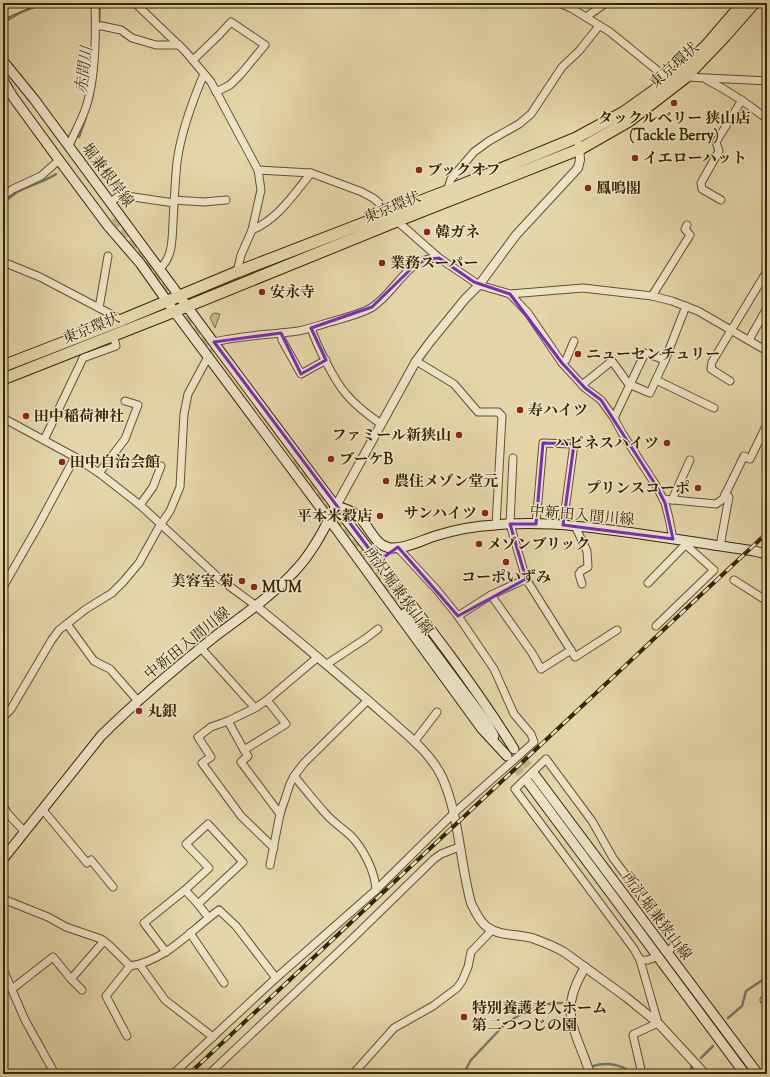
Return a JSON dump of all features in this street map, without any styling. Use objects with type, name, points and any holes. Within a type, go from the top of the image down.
[{"type":"highway","name":"東京環状","points":[[3,366],[122,320],[238,272],[393,217],[447,191],[578,144],[670,80],[706,46],[743,3]]},
{"type":"highway","name":"東京環状","points":[[3,379],[188,306],[393,217],[578,144],[629,121],[686,78],[754,3]]},
{"type":"main road","name":"堀兼根岸線","points":[[3,62],[34,99],[188,306]]},
{"type":"main road","name":"堀兼根岸線","points":[[3,62],[113,219],[3,75]]},
{"type":"main road","name":"堀兼根岸線","points":[[3,80],[13,97],[59,160],[108,226],[140,263],[167,301]]},
{"type":"main road","name":"所沢堀兼狭山線","points":[[167,301],[482,728],[507,756],[487,723],[407,612],[490,721],[514,749],[494,717],[188,306]]},
{"type":"main road","name":"中新田入間川線","points":[[3,858],[101,736],[138,701],[294,572],[319,538],[336,506]]},
{"type":"main road","points":[[336,506],[348,509],[358,516],[368,527],[381,546],[397,548]]},
{"type":"main road","name":"中新田入間川線","points":[[382,566],[384,557],[397,548],[463,528],[496,524],[575,526],[673,539],[687,543],[720,546],[767,554]]},
{"type":"main road","name":"所沢堀兼狭山線","points":[[534,774],[758,1074]]},
{"type":"main road","name":"所沢堀兼狭山線","points":[[528,782],[656,957],[745,1074]]},
{"type":"street","points":[[3,15],[31,3]]},
{"type":"street","points":[[69,146],[86,106],[92,79],[99,26],[95,3]]},
{"type":"street","points":[[135,3],[179,45],[204,74],[216,92],[258,170],[261,190],[252,230],[241,255],[238,272]]},
{"type":"street","points":[[559,3],[610,32],[670,80]]},
{"type":"street","points":[[586,18],[606,3]]},
{"type":"street","points":[[193,60],[219,36],[231,22],[265,44],[236,80],[230,85],[216,92]]},
{"type":"street","points":[[99,26],[120,30],[132,38],[156,45],[179,45]]},
{"type":"street","points":[[447,191],[451,180],[474,152],[489,141],[519,124],[531,114],[562,67],[579,51],[599,26]]},
{"type":"street","points":[[159,269],[165,264],[172,246],[177,161],[193,99],[204,74]]},
{"type":"street","points":[[686,78],[767,81]]},
{"type":"street","points":[[704,79],[724,88],[767,119]]},
{"type":"street","points":[[721,200],[702,189],[701,183],[719,151],[716,142],[742,100]]},
{"type":"street","points":[[336,506],[416,361],[464,299],[479,285],[516,235],[578,168],[580,160],[578,144]]},
{"type":"street","points":[[3,196],[13,189],[41,176],[59,160]]},
{"type":"street","points":[[258,170],[310,173],[362,192],[385,208],[439,258],[479,285],[510,294],[583,288],[652,296],[698,311],[767,351]]},
{"type":"street","points":[[252,230],[263,225],[279,212],[310,173]]},
{"type":"street","points":[[111,202],[120,195],[174,201],[204,202],[226,200]]},
{"type":"street","points":[[652,296],[690,235],[685,229],[687,225]]},
{"type":"street","points":[[100,308],[108,256]]},
{"type":"street","points":[[214,342],[311,328],[347,317],[368,309],[386,297],[401,278],[413,267],[425,260],[434,257],[439,258]]},
{"type":"street","points":[[3,262],[40,277],[122,320]]},
{"type":"street","points":[[730,381],[711,369],[712,362],[767,271]]},
{"type":"street","points":[[510,294],[528,313],[562,363],[582,385],[601,400],[614,418],[663,499],[669,518],[673,539]]},
{"type":"street","points":[[582,385],[612,361],[630,385],[650,393],[686,306]]},
{"type":"street","points":[[749,340],[767,308]]},
{"type":"street","points":[[311,328],[344,393],[357,406],[381,424]]},
{"type":"street","points":[[280,333],[282,340],[301,374],[326,360]]},
{"type":"street","points":[[44,440],[84,358],[116,346],[113,335]]},
{"type":"street","points":[[562,363],[566,360],[574,341]]},
{"type":"street","points":[[614,418],[645,352],[664,360]]},
{"type":"street","points":[[4,713],[59,630],[86,609],[112,593],[124,582],[139,563],[170,511],[180,487],[184,414],[188,394],[208,357]]},
{"type":"street","points":[[416,361],[454,384],[478,412],[498,412],[502,416],[496,524]]},
{"type":"street","points":[[656,380],[714,408]]},
{"type":"street","points":[[99,473],[125,439],[138,405],[125,401]]},
{"type":"street","points":[[3,418],[75,457],[99,473],[140,505],[221,580],[255,605],[326,664],[425,752],[434,762],[449,796],[471,903],[475,912],[483,923],[492,930],[532,938],[556,947],[585,966],[658,1022],[705,1074]]},
{"type":"street","points":[[663,499],[716,504],[723,499],[744,456],[750,459],[767,424]]},
{"type":"street","points":[[536,524],[543,443],[574,444],[563,525]]},
{"type":"street","points":[[3,586],[38,526],[75,457]]},
{"type":"street","points":[[514,458],[510,524],[526,579],[576,657],[617,630]]},
{"type":"street","points":[[672,500],[690,460]]},
{"type":"street","points":[[140,505],[153,487],[161,466]]},
{"type":"street","points":[[720,546],[729,497],[725,494]]},
{"type":"street","points":[[575,526],[586,551],[588,567],[579,574],[582,584]]},
{"type":"street","points":[[648,583],[687,543],[714,570],[656,626]]},
{"type":"street","points":[[173,1074],[276,978],[376,890],[453,814],[534,742],[531,734],[514,714],[494,669],[458,616],[436,589],[397,548]]},
{"type":"street","points":[[458,616],[491,595],[526,579]]},
{"type":"street","points":[[734,580],[767,601]]},
{"type":"street","points":[[491,595],[532,653],[541,669],[571,650]]},
{"type":"street","points":[[67,624],[94,661],[110,669],[138,701]]},
{"type":"street","points":[[326,664],[378,629]]},
{"type":"street","points":[[201,648],[255,708]]},
{"type":"street","points":[[274,848],[241,816],[202,763],[211,757],[198,737],[211,727],[228,721],[268,700],[318,658]]},
{"type":"street","points":[[244,750],[286,724],[268,700]]},
{"type":"street","points":[[270,865],[280,814],[294,776],[304,762],[368,700]]},
{"type":"street","points":[[414,742],[437,712]]},
{"type":"street","points":[[228,721],[248,756],[241,762],[280,814]]},
{"type":"street","points":[[658,1022],[640,960],[634,949],[515,788],[546,759],[592,822],[613,858],[676,943],[667,952]]},
{"type":"street","points":[[294,776],[327,815],[351,836],[358,845],[372,870],[376,890]]},
{"type":"street","points":[[3,806],[8,814],[25,832]]},
{"type":"street","points":[[42,810],[87,863],[91,860],[113,887]]},
{"type":"street","points":[[166,952],[144,923],[185,890],[209,868],[186,844],[208,824],[243,862],[198,904]]},
{"type":"street","points":[[209,1074],[434,859],[440,854],[459,847]]},
{"type":"street","points":[[185,890],[208,917]]},
{"type":"street","points":[[3,899],[42,914],[66,927],[101,939],[130,966]]},
{"type":"street","points":[[127,1036],[106,996],[130,966],[140,965],[154,960],[219,910],[236,926],[276,978]]},
{"type":"street","points":[[352,1074],[394,1028],[433,1006],[457,988],[468,967],[471,952],[492,930]]},
{"type":"street","points":[[190,933],[224,983]]},
{"type":"street","points":[[71,979],[104,941]]},
{"type":"street","points":[[12,989],[53,957],[82,990]]},
{"type":"street","points":[[640,960],[648,960],[656,957]]},
{"type":"street","points":[[140,965],[165,1000],[213,1037]]},
{"type":"street","points":[[585,966],[572,996],[570,1009],[573,1026],[590,1074]]},
{"type":"street","points":[[3,969],[25,1020],[55,1074]]},
{"type":"street","points":[[642,1074],[633,1035],[658,1022]]},
{"type":"highlighted area","points":[[439,258],[474,282],[510,294],[562,363],[585,388],[601,400],[657,487],[665,503],[673,539],[563,525],[574,444],[543,443],[536,524],[510,524],[526,579],[458,616],[398,547],[384,557],[382,566],[214,342],[281,333],[301,374],[326,360],[311,328],[372,307],[413,267],[425,260]]},
{"type":"green space","points":[[212,314],[220,314],[215,328],[210,318]]},
{"type":"waterway","points":[[3,23],[21,12],[45,3]]},
{"type":"waterway","name":"赤間川","points":[[99,25],[100,3]]},
{"type":"waterway","name":"赤間川","points":[[90,104],[93,94]]},
{"type":"waterway","name":"赤間川","points":[[79,137],[86,117]]},
{"type":"waterway","name":"赤間川","points":[[3,205],[15,193],[56,174]]},
{"type":"waterway","points":[[728,1018],[742,1006],[746,991],[767,977]]},
{"type":"waterway","points":[[463,1074],[471,1060],[505,1024],[526,1011],[544,1005],[562,1003]]},
{"type":"waterway","points":[[701,1058],[713,1046]]},
{"type":"waterway","points":[[593,1066],[603,1064],[619,1066],[632,1074]]},
{"type":"waterway","points":[[691,1067],[694,1074]]},
{"type":"tunnel","points":[[115,218],[214,351]]},
{"type":"tunnel","points":[[292,462],[331,514]]},
{"type":"tunnel","points":[[330,506],[408,611]]},
{"type":"tunnel","points":[[514,749],[534,774]]},
{"type":"tunnel","points":[[507,756],[528,782]]},
{"type":"railway","points":[[189,1074],[767,533]]},
{"type":"place","name":"タックルベリー 狭山店 (Tackle Berry)","points":[[674,103]]},
{"type":"place","name":"イエローハット","points":[[635,158]]},
{"type":"place","name":"ブックオフ","points":[[419,170]]},
{"type":"place","name":"鳳鳴閣","points":[[588,188]]},
{"type":"place","name":"韓ガネ","points":[[427,232]]},
{"type":"place","name":"業務スーパー","points":[[382,263]]},
{"type":"place","name":"安永寺","points":[[262,292]]},
{"type":"place","name":"ニューセンチュリー","points":[[578,354]]},
{"type":"place","name":"寿ハイツ","points":[[520,410]]},
{"type":"place","name":"田中稲荷神社","points":[[26,416]]},
{"type":"place","name":"ファミール新狭山","points":[[459,435]]},
{"type":"place","name":"ハピネスハイツ","points":[[667,443]]},
{"type":"place","name":"ブーケB","points":[[331,459]]},
{"type":"place","name":"田中自治会館","points":[[62,462]]},
{"type":"place","name":"農住メゾン堂元","points":[[386,481]]},
{"type":"place","name":"プリンスコーポ","points":[[698,488]]},
{"type":"place","name":"サンハイツ","points":[[485,513]]},
{"type":"place","name":"平本米穀店","points":[[380,516]]},
{"type":"place","name":"メゾンブリック","points":[[479,544]]},
{"type":"place","name":"コーポいずみ","points":[[506,562]]},
{"type":"place","name":"美容室 菊","points":[[242,581]]},
{"type":"place","name":"MUM","points":[[254,587]]},
{"type":"place","name":"丸銀","points":[[139,711]]},
{"type":"place","name":"特別養護老人ホーム 第二つつじの園","points":[[464,1017]]}]
